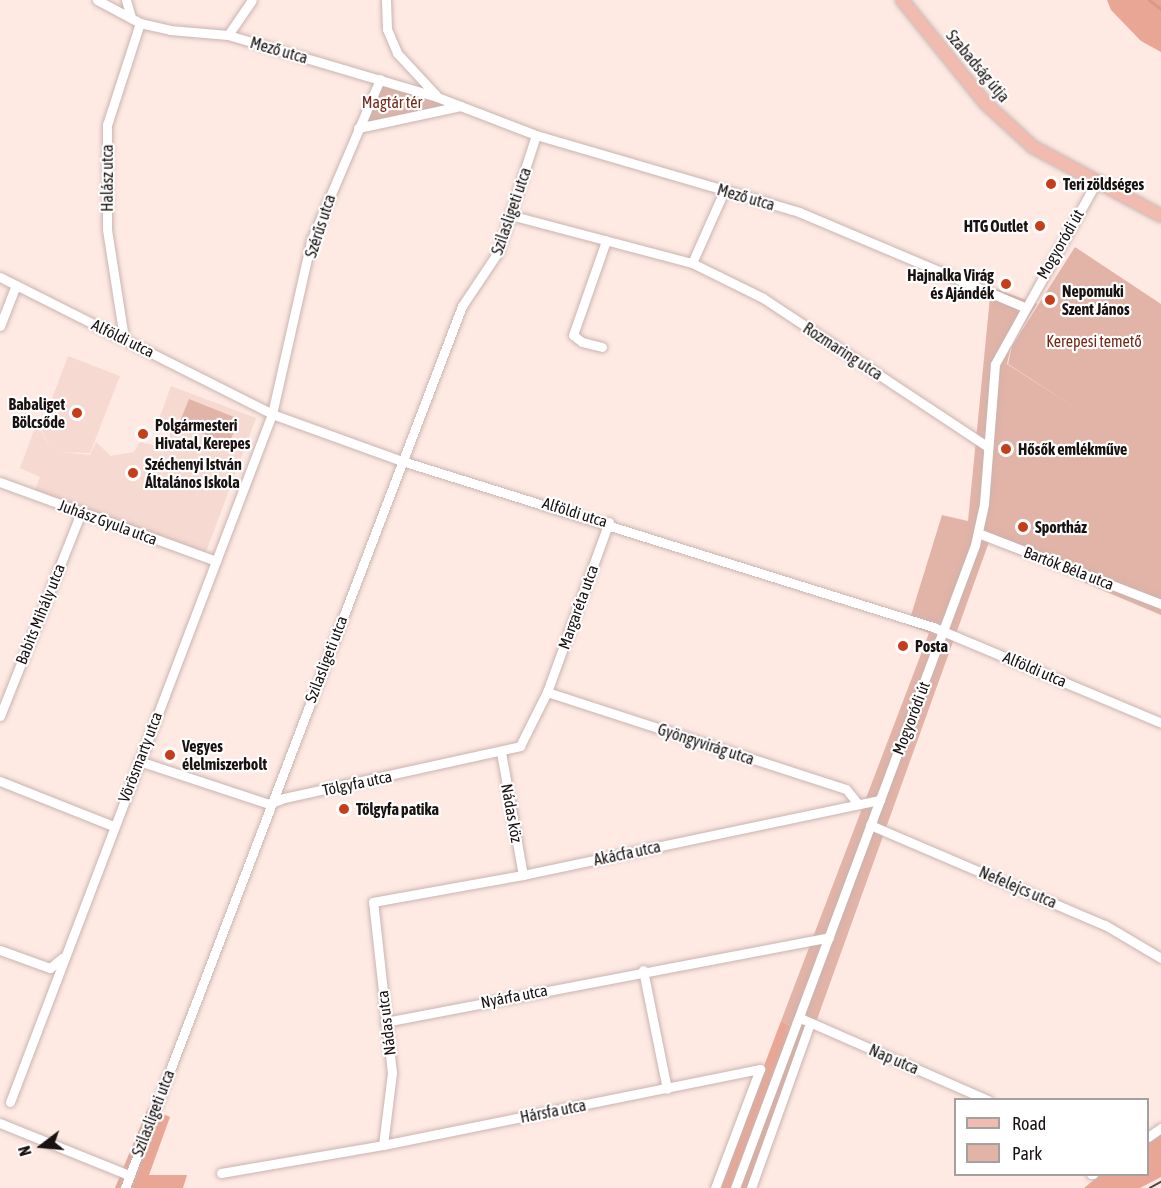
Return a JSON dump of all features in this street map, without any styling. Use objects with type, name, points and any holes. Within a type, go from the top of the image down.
[{"type":"main road","name":"Szabadság útja","points":[[902,0],[985,103],[1033,147],[1095,184],[1161,216]]},
{"type":"street","name":"Mező utca","points":[[97,0],[136,20],[170,30],[228,35],[380,79],[437,97],[536,135],[798,213],[1024,308]]},
{"type":"street","points":[[126,0],[136,20]]},
{"type":"street","points":[[228,35],[252,0]]},
{"type":"street","points":[[386,0],[387,28],[397,53],[437,97]]},
{"type":"street","name":"Halász utca","points":[[124,338],[107,229],[107,125],[136,20]]},
{"type":"street","name":"Szérűs utca","points":[[272,414],[311,241],[380,79]]},
{"type":"street","points":[[358,128],[461,106]]},
{"type":"street","name":"Szilasligeti utca","points":[[125,1188],[269,804],[462,306],[493,264],[536,135]]},
{"type":"street","name":"Mogyoródi út","points":[[735,1188],[944,630],[978,533],[995,364],[1024,308],[1095,184]]},
{"type":"street","points":[[692,263],[724,191]]},
{"type":"street","name":"Rozmaring utca","points":[[510,215],[692,263],[763,298],[988,447]]},
{"type":"street","points":[[602,347],[582,342],[573,335],[606,241]]},
{"type":"street","name":"Alföldi utca","points":[[0,277],[272,414],[402,460],[609,522],[944,630],[1161,723]]},
{"type":"street","points":[[0,326],[16,285]]},
{"type":"street","name":"Vörösmarty utca","points":[[10,1101],[272,414]]},
{"type":"street","name":"Juhász Gyula utca","points":[[0,482],[216,561]]},
{"type":"street","name":"Babits Mihály utca","points":[[0,716],[81,512]]},
{"type":"street","name":"Margaréta utca","points":[[547,692],[609,522]]},
{"type":"street","name":"Bartók Béla utca","points":[[978,533],[1161,604]]},
{"type":"street","name":"Tölgyfa utca","points":[[269,804],[284,798],[501,752],[525,741],[547,692]]},
{"type":"street","name":"Gyöngyvirág utca","points":[[547,692],[846,789],[858,804]]},
{"type":"street","name":"Nádas köz","points":[[501,752],[524,875]]},
{"type":"street","points":[[139,761],[269,804]]},
{"type":"street","points":[[0,781],[113,826]]},
{"type":"street","name":"Akácfa utca","points":[[373,902],[524,875],[880,800]]},
{"type":"street","name":"Nefelejcs utca","points":[[870,825],[1106,925],[1161,958]]},
{"type":"street","name":"Nádas utca","points":[[373,902],[392,1073],[383,1145]]},
{"type":"street","name":"Nyárfa utca","points":[[385,1022],[643,970],[830,937]]},
{"type":"street","points":[[0,950],[50,968],[64,956]]},
{"type":"street","points":[[643,970],[667,1089]]},
{"type":"street","name":"Nap utca","points":[[800,1018],[983,1098]]},
{"type":"street","points":[[751,1188],[810,1023]]},
{"type":"street","name":"Hársfa utca","points":[[221,1173],[383,1145],[760,1069],[715,1188]]},
{"type":"street","points":[[0,1123],[129,1175]]},
{"type":"shaded area","points":[[1107,0],[1161,0],[1161,52],[1141,41],[1111,10]]},
{"type":"shaded area","name":"Széchenyi István Általános Iskola","points":[[68,356],[120,376],[90,453],[60,452],[90,455],[96,442],[111,456],[134,452],[140,442],[165,448],[172,428],[158,422],[171,386],[256,418],[206,552],[34,492],[40,477],[20,468],[37,422],[50,449],[41,428]]},
{"type":"shaded area","points":[[781,1021],[811,1036],[755,1188],[718,1188]]},
{"type":"shaded area","points":[[148,1108],[170,1117],[149,1175],[187,1175],[183,1188],[115,1188]]},
{"type":"shaded area","points":[[1161,1132],[1161,1177],[1140,1188],[1084,1188],[1099,1176],[1149,1176],[1149,1141]]},
{"type":"green space","name":"Magtár tér","points":[[380,79],[461,106],[358,128]]},
{"type":"green space","name":"Kerepesi temető","points":[[1075,247],[1161,304],[1161,615],[989,542],[811,1036],[781,1021],[929,633],[908,625],[942,515],[968,521],[991,287],[1037,304],[1011,345],[1007,364],[1082,412],[1008,364],[1012,346]]},
{"type":"green space","points":[[189,399],[239,419],[229,444],[179,424]]},
{"type":"waterway","points":[[1149,0],[1161,9]]},
{"type":"tram line","points":[[1150,1188],[1161,1182]]},
{"type":"place","name":"Teri zöldséges","points":[[1051,184]]},
{"type":"place","name":"HTG Outlet","points":[[1040,226]]},
{"type":"place","name":"Hajnalka Virág és Ajándék","points":[[1006,284]]},
{"type":"place","name":"Nepomuki Szent János","points":[[1050,300]]},
{"type":"place","name":"Babaliget Bölcsőde","points":[[77,413]]},
{"type":"place","name":"Polgármesteri Hivatal, Kerepes","points":[[143,434]]},
{"type":"place","name":"Hősők emlékműve","points":[[1006,449]]},
{"type":"place","name":"Széchenyi István Általános Iskola","points":[[133,473]]},
{"type":"place","name":"Sportház","points":[[1023,527]]},
{"type":"place","name":"Posta","points":[[903,646]]},
{"type":"place","name":"Vegyes élelmiszerbolt","points":[[170,755]]},
{"type":"place","name":"Tölgyfa patika","points":[[344,809]]}]
